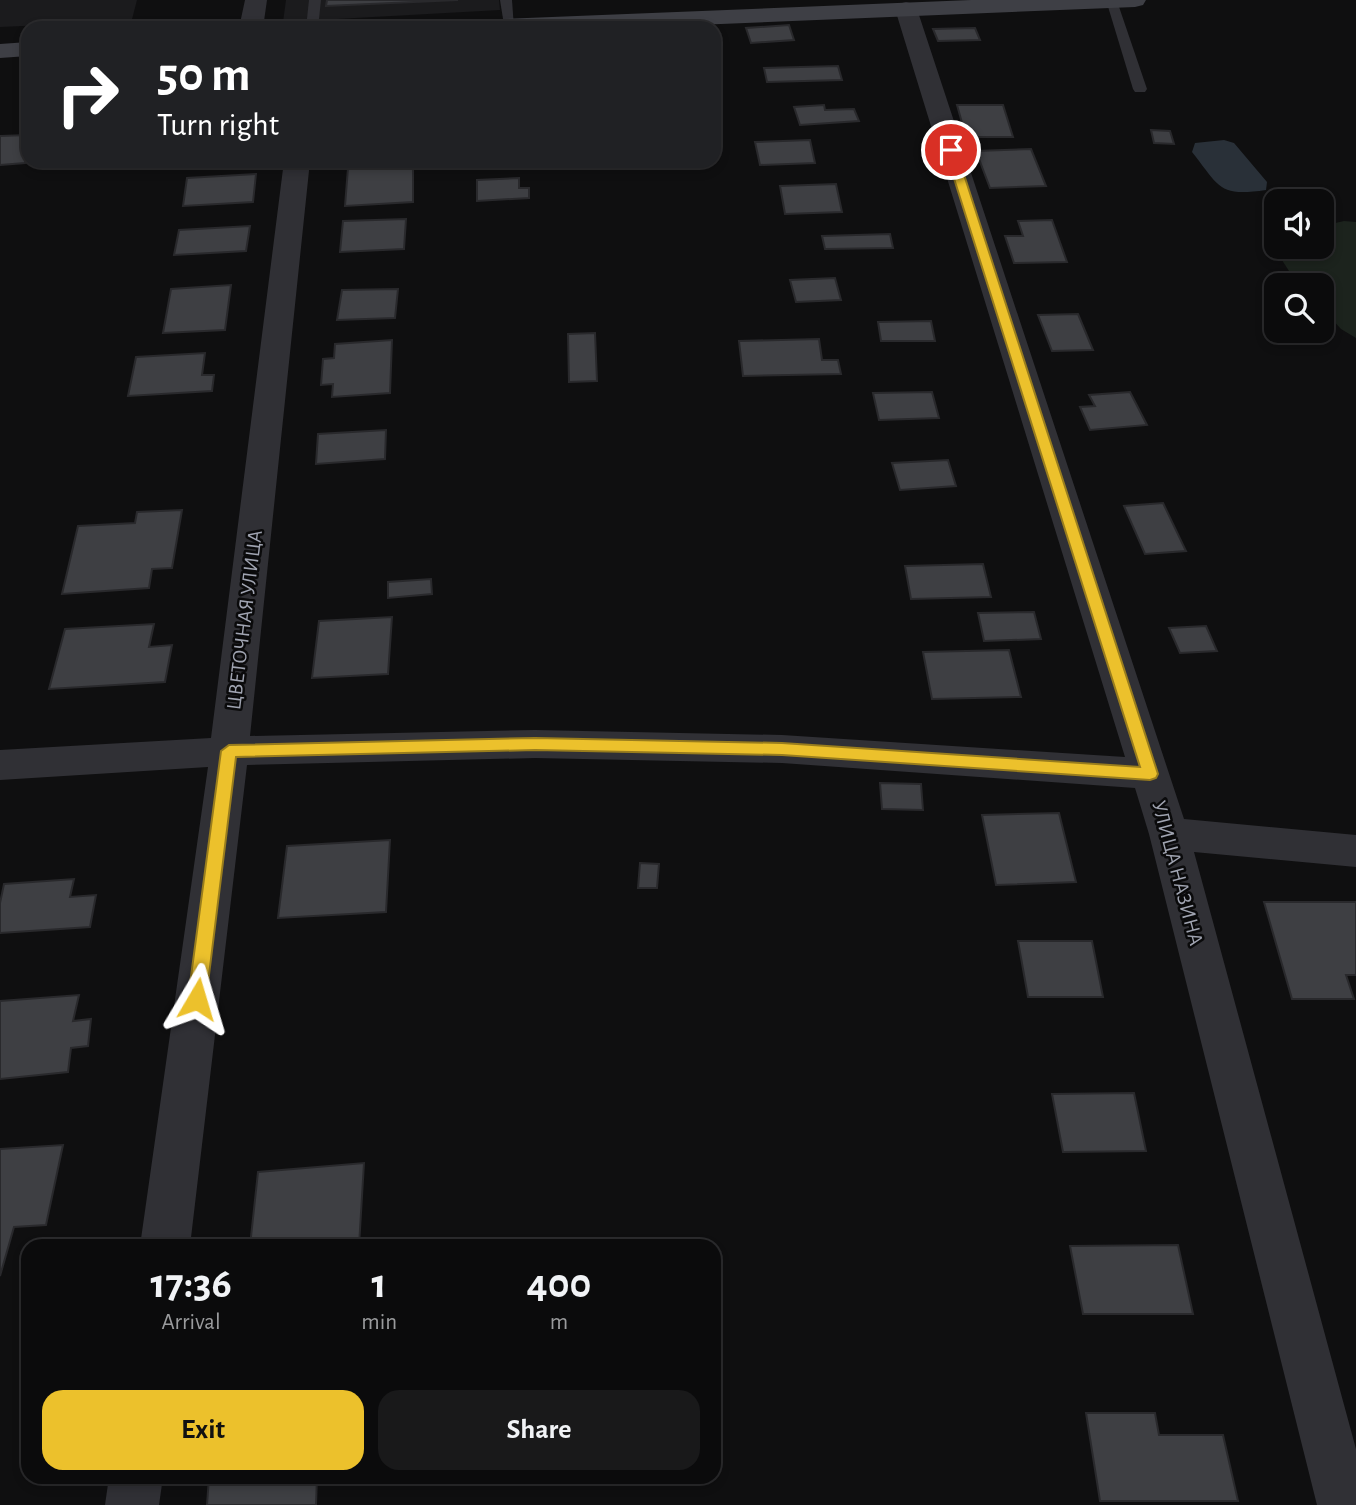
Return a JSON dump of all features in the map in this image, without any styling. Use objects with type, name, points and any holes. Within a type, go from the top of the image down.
[{"type":"main road","points":[[593,21],[885,7],[1135,0]]},
{"type":"main road","points":[[0,51],[21,50]]},
{"type":"street","points":[[252,21],[257,0]]},
{"type":"street","name":"УЛИЦА НАЗИНА","points":[[885,7],[1169,834],[1344,1505]]},
{"type":"street","name":"ЦВЕТОЧНАЯ УЛИЦА","points":[[166,1239],[229,751],[295,168]]},
{"type":"street","points":[[0,765],[229,751],[535,744],[768,749],[1150,774]]},
{"type":"street","points":[[1169,834],[1356,851]]},
{"type":"street","points":[[132,1505],[135,1484]]},
{"type":"lane","points":[[313,21],[315,0]]},
{"type":"lane","points":[[506,0],[509,21]]},
{"type":"lane","points":[[1111,1],[1140,89]]},
{"type":"shaded area","points":[[0,0],[137,0],[132,21],[21,21],[21,26],[0,27]]},
{"type":"shaded area","points":[[286,0],[499,0],[500,10],[301,21],[283,21]]},
{"type":"shaded area","points":[[1224,140],[1234,143],[1267,182],[1266,189],[1238,192],[1222,187],[1192,152],[1195,143]]},
{"type":"shaded area","points":[[1356,222],[1356,338],[1334,321],[1334,273],[1290,273],[1281,259],[1334,259],[1334,223]]},
{"type":"building","points":[[327,0],[458,0],[326,6]]},
{"type":"building","points":[[789,25],[794,40],[751,43],[746,28]]},
{"type":"building","points":[[975,28],[980,40],[938,41],[933,29]]},
{"type":"building","points":[[838,66],[842,80],[767,82],[764,68]]},
{"type":"building","points":[[824,105],[825,110],[854,109],[859,121],[800,125],[794,107]]},
{"type":"building","points":[[957,105],[1003,105],[1013,137],[966,137]]},
{"type":"building","points":[[1151,130],[1170,131],[1174,144],[1154,143]]},
{"type":"building","points":[[21,135],[21,163],[0,165],[0,136]]},
{"type":"building","points":[[810,140],[815,163],[760,165],[755,142]]},
{"type":"building","points":[[1031,149],[1046,186],[990,188],[976,151]]},
{"type":"building","points":[[348,168],[413,168],[413,202],[345,206]]},
{"type":"building","points":[[256,174],[253,202],[183,206],[187,178]]},
{"type":"building","points":[[519,178],[519,188],[529,188],[529,198],[477,201],[477,180]]},
{"type":"building","points":[[836,184],[842,212],[785,214],[780,186]]},
{"type":"building","points":[[406,219],[404,249],[340,252],[343,221]]},
{"type":"building","points":[[1052,220],[1067,262],[1014,263],[1005,236],[1023,236],[1018,221]]},
{"type":"building","points":[[250,226],[246,251],[174,255],[179,230]]},
{"type":"building","points":[[890,234],[893,248],[825,249],[822,236]]},
{"type":"building","points":[[835,278],[841,300],[796,302],[790,280]]},
{"type":"building","points":[[231,285],[225,330],[163,333],[171,289]]},
{"type":"building","points":[[398,289],[395,318],[337,320],[342,290]]},
{"type":"building","points":[[1078,314],[1093,350],[1052,351],[1038,315]]},
{"type":"building","points":[[931,321],[935,341],[881,341],[878,322]]},
{"type":"building","points":[[595,333],[597,381],[569,382],[568,334]]},
{"type":"building","points":[[819,339],[822,360],[838,360],[841,374],[743,376],[739,341]]},
{"type":"building","points":[[392,340],[390,393],[332,397],[333,384],[321,385],[323,359],[334,358],[335,344]]},
{"type":"building","points":[[205,353],[202,375],[214,375],[212,391],[128,396],[136,357]]},
{"type":"building","points":[[932,392],[939,418],[879,420],[873,393]]},
{"type":"building","points":[[1130,392],[1147,425],[1090,430],[1080,407],[1095,406],[1089,395]]},
{"type":"building","points":[[386,430],[385,459],[316,464],[318,434]]},
{"type":"building","points":[[948,460],[956,486],[900,490],[892,463]]},
{"type":"building","points":[[1163,503],[1186,551],[1145,554],[1124,506]]},
{"type":"building","points":[[182,510],[172,568],[152,569],[149,588],[62,594],[78,526],[135,523],[137,512]]},
{"type":"building","points":[[983,564],[991,597],[911,599],[905,566]]},
{"type":"building","points":[[431,579],[432,594],[388,598],[388,582]]},
{"type":"building","points":[[1034,612],[1041,639],[984,641],[978,613]]},
{"type":"building","points":[[392,617],[388,674],[312,678],[319,621]]},
{"type":"building","points":[[154,624],[149,647],[172,645],[165,682],[49,689],[65,629]]},
{"type":"building","points":[[1206,626],[1217,651],[1180,653],[1169,628]]},
{"type":"building","points":[[1009,650],[1021,697],[932,699],[923,652]]},
{"type":"building","points":[[880,783],[921,784],[923,810],[882,809]]},
{"type":"building","points":[[1059,813],[1076,882],[996,885],[982,815]]},
{"type":"building","points":[[390,840],[386,912],[278,918],[287,846]]},
{"type":"building","points":[[640,863],[659,864],[657,888],[638,888]]},
{"type":"building","points":[[74,879],[70,897],[96,895],[90,927],[0,933],[0,903],[4,884]]},
{"type":"building","points":[[1264,902],[1356,902],[1356,975],[1346,975],[1354,999],[1292,999]]},
{"type":"building","points":[[1018,941],[1092,941],[1103,997],[1028,997]]},
{"type":"building","points":[[79,995],[73,1021],[91,1019],[88,1046],[71,1048],[68,1072],[0,1079],[0,1001]]},
{"type":"building","points":[[1134,1093],[1146,1151],[1063,1152],[1052,1094]]},
{"type":"building","points":[[63,1145],[46,1225],[14,1227],[0,1276],[0,1149]]},
{"type":"building","points":[[364,1163],[359,1239],[251,1239],[258,1172]]},
{"type":"building","points":[[1178,1245],[1193,1314],[1083,1314],[1070,1246]]},
{"type":"building","points":[[1086,1413],[1155,1413],[1159,1435],[1223,1435],[1238,1501],[1100,1501]]},
{"type":"building","points":[[208,1484],[317,1484],[316,1505],[207,1505]]},
{"type":"route","points":[[197,999],[229,751],[535,744],[782,749],[1150,774],[951,150]]}]
